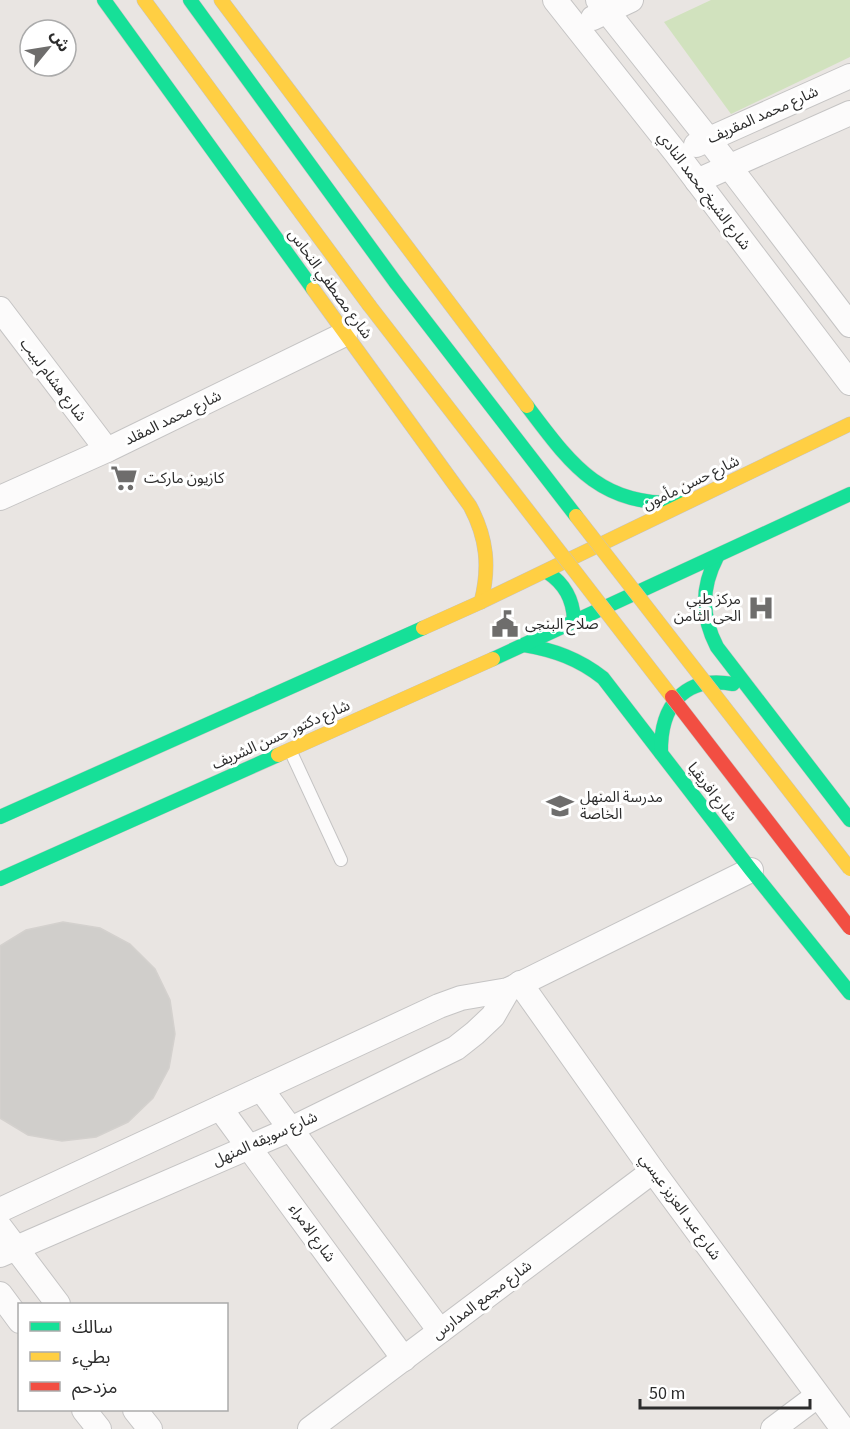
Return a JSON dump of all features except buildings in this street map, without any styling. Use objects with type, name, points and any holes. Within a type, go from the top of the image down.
[{"type":"main road","name":"شارع مصطفي النحاس","points":[[104,0],[470,506],[483,532],[488,565],[481,602]]},
{"type":"main road","points":[[144,0],[369,305],[850,928]]},
{"type":"main road","points":[[190,0],[396,283],[850,869]]},
{"type":"main road","points":[[221,0],[564,455],[592,481],[626,498],[667,504],[688,502]]},
{"type":"main road","points":[[479,470],[491,467],[510,456],[525,433],[528,408]]},
{"type":"main road","name":"شارع حسن مأمون","points":[[547,572],[850,424]]},
{"type":"main road","points":[[432,454],[442,462],[460,469]]},
{"type":"main road","points":[[0,817],[547,572],[556,578],[570,594],[574,620],[717,557],[850,494]]},
{"type":"main road","points":[[621,535],[616,551],[620,568],[630,582],[646,589]]},
{"type":"main road","points":[[717,557],[710,569],[703,596],[706,623],[717,647],[850,820]]},
{"type":"main road","name":"شارع دكتور حسن الشريف","points":[[0,879],[524,645],[574,620]]},
{"type":"main road","name":"شارع افريقيا","points":[[524,645],[563,653],[603,678],[751,870],[850,993]]},
{"type":"main road","points":[[661,753],[660,734],[665,716],[671,704],[685,692],[715,681],[728,682],[751,692]]},
{"type":"street","name":"شارع الشيخ محمد النادي","points":[[555,0],[676,153],[850,383]]},
{"type":"street","points":[[575,26],[602,6],[631,0]]},
{"type":"street","points":[[602,6],[709,140],[850,325]]},
{"type":"street","name":"شارع محمد المقريف","points":[[676,153],[850,76]]},
{"type":"street","points":[[697,181],[850,113]]},
{"type":"street","name":"شارع هشام لبيب","points":[[0,309],[107,450]]},
{"type":"street","name":"شارع محمد المقلد","points":[[0,498],[107,450],[345,334]]},
{"type":"street","points":[[0,1210],[439,1006],[461,998],[514,987],[751,870]]},
{"type":"street","name":"شارع سويقه المنهل","points":[[8,1252],[291,1129],[456,1048],[493,1016],[514,987]]},
{"type":"street","name":"شارع عبد العزيز عيسي","points":[[514,987],[843,1429]]},
{"type":"street","points":[[261,1089],[440,1331]]},
{"type":"street","name":"شارع الامراء","points":[[220,1108],[404,1359]]},
{"type":"street","name":"شارع مجمع المدارس","points":[[317,1427],[440,1331],[653,1171]]},
{"type":"street","points":[[0,1227],[8,1252],[56,1303]]},
{"type":"street","points":[[0,1294],[18,1318]]},
{"type":"street","points":[[774,1429],[817,1396]]},
{"type":"street","points":[[85,1411],[99,1429]]},
{"type":"street","points":[[136,1411],[150,1429]]},
{"type":"lane","points":[[289,749],[341,860]]},
{"type":"green space","points":[[711,0],[850,0],[850,57],[731,114],[664,22]]},
{"type":"traffic: fast","points":[[104,0],[313,289]]},
{"type":"traffic: fast","points":[[190,0],[396,283]]},
{"type":"traffic: fast","points":[[396,283],[576,516]]},
{"type":"traffic: fast","points":[[527,406],[559,447],[591,479],[609,490],[630,498],[683,503]]},
{"type":"traffic: fast","points":[[493,659],[850,494]]},
{"type":"traffic: fast","points":[[717,557],[708,580],[705,602],[708,624],[717,647],[850,820]]},
{"type":"traffic: fast","points":[[547,572],[567,593],[572,605],[574,620]]},
{"type":"traffic: fast","points":[[0,817],[423,628]]},
{"type":"traffic: fast","points":[[524,645],[566,656],[603,678],[751,870],[850,993]]},
{"type":"traffic: fast","points":[[661,753],[665,721],[670,708],[678,698],[688,689],[701,684],[716,682],[733,684]]},
{"type":"traffic: fast","points":[[0,879],[278,755]]},
{"type":"traffic: slow","points":[[144,0],[369,305]]},
{"type":"traffic: slow","points":[[221,0],[527,406]]},
{"type":"traffic: slow","points":[[313,289],[470,506],[480,530],[485,553],[486,565],[481,602]]},
{"type":"traffic: slow","points":[[369,305],[672,697]]},
{"type":"traffic: slow","points":[[423,628],[850,424]]},
{"type":"traffic: slow","points":[[576,516],[850,869]]},
{"type":"traffic: slow","points":[[278,755],[493,659]]},
{"type":"traffic: jam","points":[[672,697],[850,928]]},
{"type":"place","name":"كازيون ماركت","points":[[124,478]]},
{"type":"place","name":"مركز طبي الحى الثامن","points":[[761,608]]},
{"type":"place","name":"صلاح البنجى","points":[[505,624]]},
{"type":"place","name":"مدرسة المنهل الخاصة","points":[[560,806]]}]
